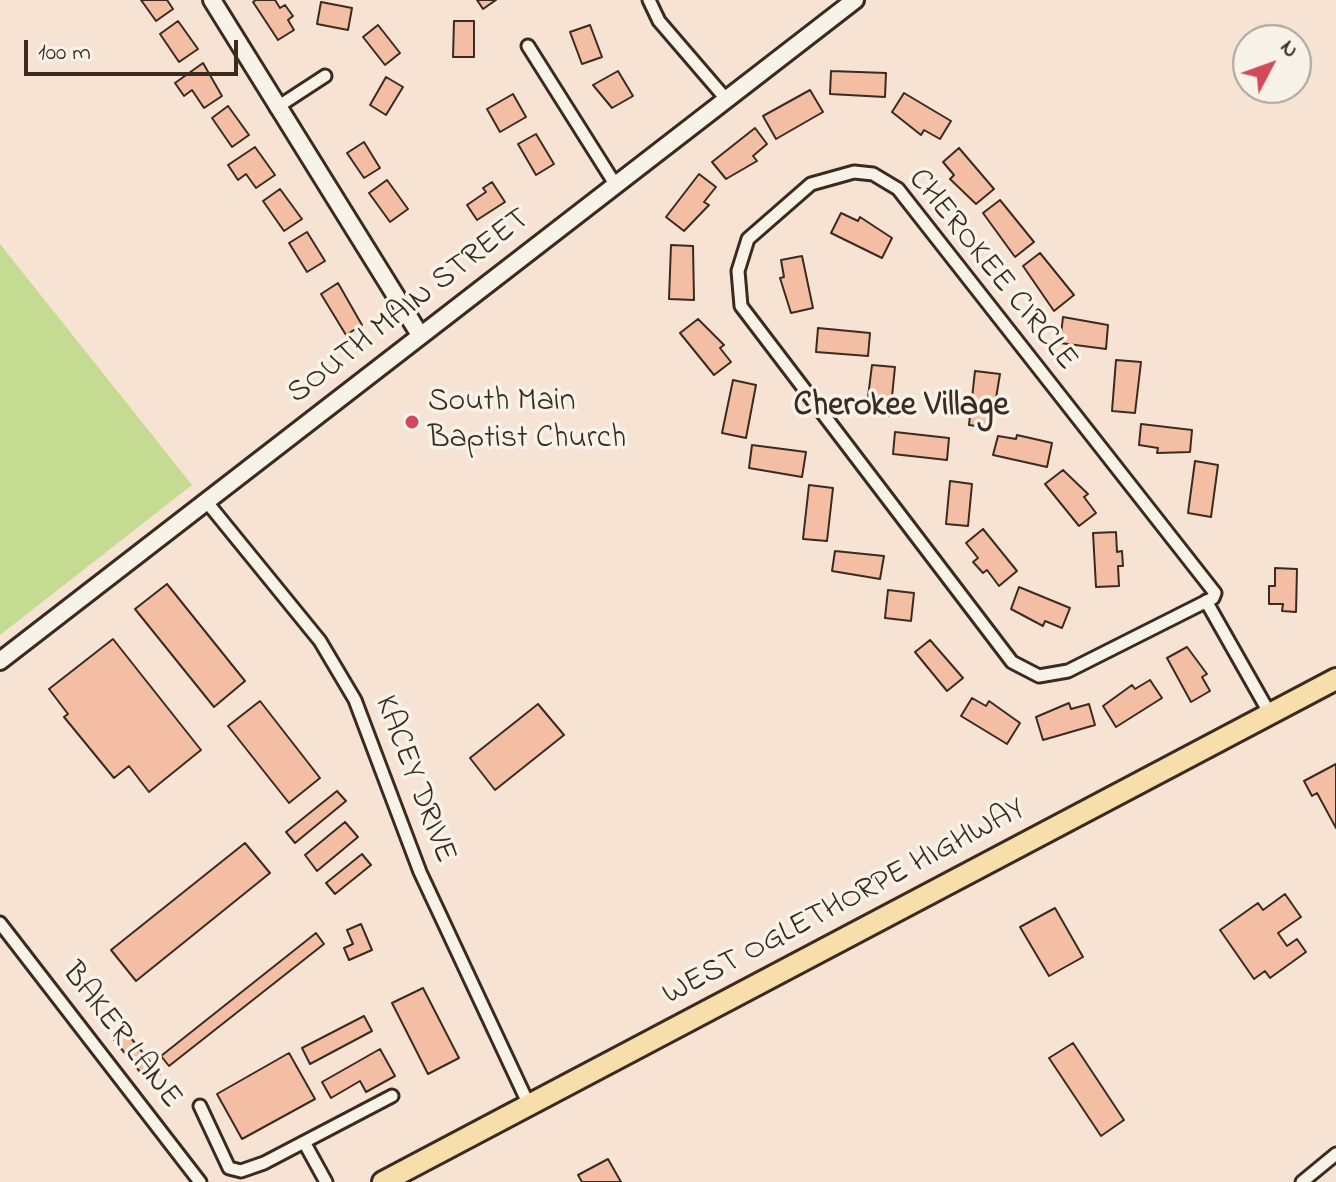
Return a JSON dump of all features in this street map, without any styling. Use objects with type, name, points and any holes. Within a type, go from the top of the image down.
[{"type":"highway","name":"WEST OGLETHORPE HIGHWAY","points":[[383,1182],[1336,679]]},
{"type":"street","points":[[212,0],[276,108],[420,335]]},
{"type":"street","points":[[649,0],[659,21],[726,99]]},
{"type":"street","name":"SOUTH MAIN STREET","points":[[0,661],[855,0]]},
{"type":"street","points":[[528,46],[615,184]]},
{"type":"street","points":[[276,108],[325,76]]},
{"type":"street","name":"CHEROKEE CIRCLE","points":[[854,172],[873,174],[898,189],[1215,593],[1206,601],[1068,671],[1039,676],[1012,662],[741,306],[738,271],[748,239],[811,184],[854,172]]},
{"type":"street","name":"KACEY DRIVE","points":[[206,501],[320,641],[355,700],[420,872],[529,1105]]},
{"type":"street","name":"CHEROKEE CIRCLE","points":[[1206,601],[1270,714]]},
{"type":"street","name":"BAKER LANE","points":[[0,923],[200,1182]]},
{"type":"street","points":[[200,1106],[229,1168],[241,1171],[392,1096]]},
{"type":"street","points":[[304,1142],[326,1182]]},
{"type":"street","points":[[1302,1182],[1336,1154]]},
{"type":"green space","points":[[0,244],[192,485],[0,635]]},
{"type":"building","points":[[141,0],[167,0],[173,9],[156,21]]},
{"type":"building","points":[[275,0],[280,8],[285,5],[293,16],[288,20],[294,30],[278,40],[253,2]]},
{"type":"building","points":[[477,0],[496,0],[483,9]]},
{"type":"building","points":[[321,2],[352,8],[348,30],[317,24]]},
{"type":"building","points":[[178,21],[198,49],[179,62],[160,34]]},
{"type":"building","points":[[454,21],[474,21],[474,57],[453,57]]},
{"type":"building","points":[[378,25],[400,53],[385,65],[363,37]]},
{"type":"building","points":[[590,25],[602,57],[582,64],[570,32]]},
{"type":"building","points":[[203,63],[222,96],[204,108],[192,90],[184,96],[175,83]]},
{"type":"building","points":[[618,71],[633,96],[612,108],[593,85]]},
{"type":"building","points":[[831,71],[886,73],[885,97],[830,94]]},
{"type":"building","points":[[386,77],[403,87],[386,115],[370,105]]},
{"type":"building","points":[[810,90],[823,112],[776,139],[763,116]]},
{"type":"building","points":[[904,93],[951,121],[940,139],[924,130],[921,135],[892,112]]},
{"type":"building","points":[[513,94],[526,117],[500,132],[487,109]]},
{"type":"building","points":[[228,106],[249,135],[232,147],[212,118]]},
{"type":"building","points":[[755,128],[767,144],[753,156],[757,161],[726,179],[712,162]]},
{"type":"building","points":[[536,134],[554,164],[536,175],[518,144]]},
{"type":"building","points":[[364,142],[380,168],[364,178],[347,153]]},
{"type":"building","points":[[255,147],[275,175],[256,188],[246,174],[238,180],[228,165]]},
{"type":"building","points":[[959,148],[994,189],[976,204],[950,179],[954,175],[943,162]]},
{"type":"building","points":[[699,174],[716,187],[704,202],[709,205],[684,231],[666,217]]},
{"type":"building","points":[[387,180],[408,209],[390,222],[369,193]]},
{"type":"building","points":[[492,182],[505,202],[477,220],[467,205],[486,192],[483,188]]},
{"type":"building","points":[[280,189],[302,219],[284,231],[263,201]]},
{"type":"building","points":[[1000,200],[1034,242],[1015,257],[983,213]]},
{"type":"building","points":[[841,213],[858,221],[860,217],[892,238],[882,258],[831,233]]},
{"type":"building","points":[[307,232],[325,261],[307,272],[289,243]]},
{"type":"building","points":[[671,245],[693,246],[694,300],[669,299]]},
{"type":"building","points":[[1040,253],[1074,295],[1054,311],[1023,266]]},
{"type":"building","points":[[802,256],[813,308],[791,313],[780,278],[784,277],[781,260]]},
{"type":"building","points":[[338,283],[362,325],[346,335],[321,294]]},
{"type":"building","points":[[1063,317],[1108,325],[1106,349],[1060,343]]},
{"type":"building","points":[[698,319],[724,345],[720,348],[731,362],[714,375],[680,333]]},
{"type":"building","points":[[818,328],[870,333],[868,356],[816,352]]},
{"type":"building","points":[[1116,360],[1141,362],[1135,413],[1112,411]]},
{"type":"building","points":[[872,365],[895,367],[890,416],[866,413]]},
{"type":"building","points":[[975,371],[1000,374],[991,428],[969,425]]},
{"type":"building","points":[[733,380],[756,385],[746,438],[722,433]]},
{"type":"building","points":[[1141,424],[1192,430],[1190,452],[1157,453],[1158,448],[1139,445]]},
{"type":"building","points":[[895,432],[949,438],[947,460],[893,454]]},
{"type":"building","points":[[1017,435],[1052,443],[1047,467],[993,455],[998,436],[1016,439]]},
{"type":"building","points":[[752,445],[806,452],[802,477],[749,468]]},
{"type":"building","points":[[1195,461],[1218,465],[1211,517],[1188,513]]},
{"type":"building","points":[[1063,470],[1088,494],[1084,497],[1096,513],[1079,526],[1045,484]]},
{"type":"building","points":[[950,481],[972,484],[968,526],[946,524]]},
{"type":"building","points":[[809,485],[833,488],[827,541],[803,539]]},
{"type":"building","points":[[983,529],[1017,571],[999,586],[987,570],[983,573],[973,562],[978,558],[966,543]]},
{"type":"building","points":[[1116,532],[1117,552],[1122,551],[1123,566],[1118,566],[1119,586],[1096,587],[1093,533]]},
{"type":"building","points":[[835,551],[884,556],[880,579],[832,571]]},
{"type":"building","points":[[1275,568],[1297,569],[1296,612],[1282,611],[1283,604],[1269,604],[1269,586],[1275,586]]},
{"type":"building","points":[[167,584],[245,681],[214,707],[135,609]]},
{"type":"building","points":[[1019,587],[1070,608],[1062,628],[1045,621],[1043,626],[1011,609]]},
{"type":"building","points":[[888,590],[914,593],[911,621],[885,618]]},
{"type":"building","points":[[113,639],[201,750],[149,792],[129,766],[114,778],[64,717],[68,714],[49,689]]},
{"type":"building","points":[[930,640],[963,678],[947,691],[915,652]]},
{"type":"building","points":[[1187,647],[1207,674],[1202,677],[1210,691],[1191,702],[1167,658]]},
{"type":"building","points":[[1150,680],[1162,698],[1116,727],[1103,706],[1132,685],[1135,689]]},
{"type":"building","points":[[972,698],[986,706],[989,701],[1020,723],[1007,744],[961,716]]},
{"type":"building","points":[[260,701],[320,778],[289,803],[228,726]]},
{"type":"building","points":[[1069,703],[1071,709],[1089,704],[1095,725],[1043,740],[1036,717]]},
{"type":"building","points":[[538,704],[564,735],[495,790],[470,758]]},
{"type":"building","points":[[1336,764],[1336,828],[1317,793],[1312,796],[1304,781]]},
{"type":"building","points":[[337,791],[346,801],[295,843],[286,832]]},
{"type":"building","points":[[345,822],[358,837],[317,871],[305,855]]},
{"type":"building","points":[[245,843],[270,873],[136,981],[111,950]]},
{"type":"building","points":[[362,854],[371,865],[335,894],[326,883]]},
{"type":"building","points":[[1285,894],[1301,917],[1278,933],[1287,946],[1297,939],[1306,952],[1270,978],[1265,971],[1254,979],[1220,930],[1258,903],[1263,910]]},
{"type":"building","points":[[1055,908],[1083,957],[1049,976],[1020,927]]},
{"type":"building","points":[[361,924],[372,950],[349,960],[344,948],[353,944],[347,930]]},
{"type":"building","points":[[316,933],[324,944],[169,1066],[161,1056]]},
{"type":"building","points":[[423,988],[459,1058],[428,1074],[392,1003]]},
{"type":"building","points":[[364,1016],[372,1031],[310,1064],[302,1048]]},
{"type":"building","points":[[122,1027],[160,1074],[149,1083],[111,1036]]},
{"type":"building","points":[[1073,1043],[1124,1120],[1101,1136],[1049,1058]]},
{"type":"building","points":[[380,1049],[395,1076],[366,1092],[360,1081],[331,1098],[322,1082]]},
{"type":"building","points":[[289,1053],[315,1099],[242,1139],[217,1094]]},
{"type":"building","points":[[608,1159],[621,1182],[582,1182],[578,1175]]},
{"type":"place","name":"South Main Baptist Church","points":[[412,422]]},
{"type":"district","name":"Cherokee Village","points":[[901,408]]}]
